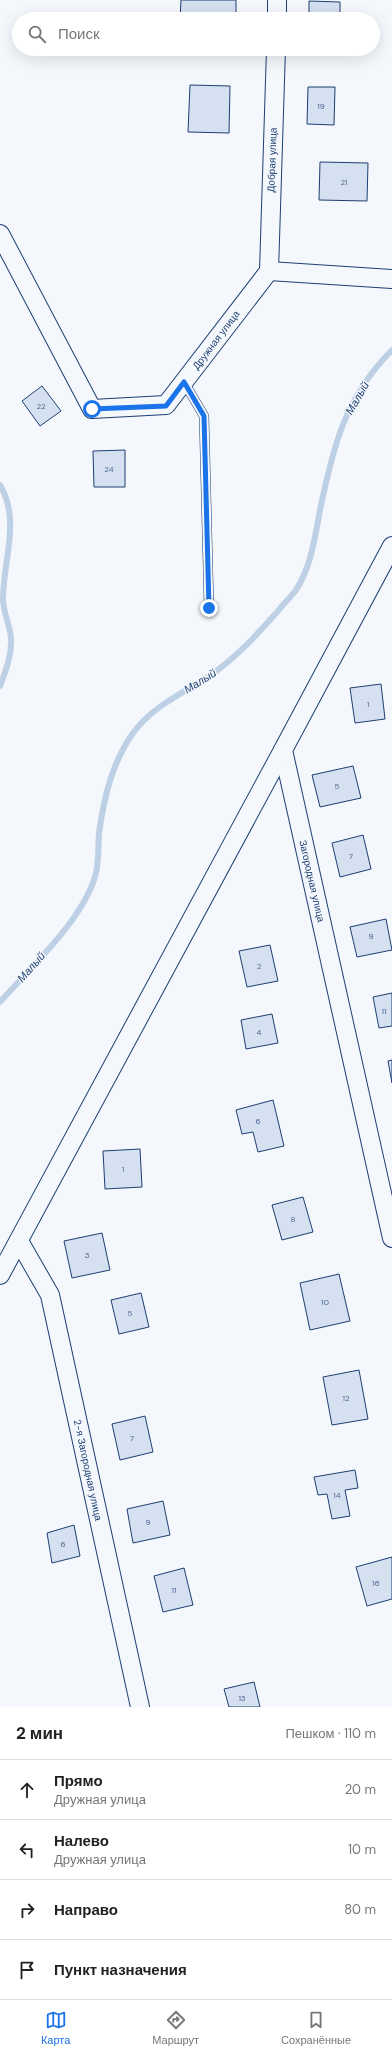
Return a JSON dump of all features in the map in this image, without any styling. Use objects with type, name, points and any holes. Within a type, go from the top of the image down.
[{"type":"street","points":[[277,0],[277,12]]},
{"type":"street","name":"Добрая улица","points":[[269,271],[276,56]]},
{"type":"street","name":"Дружная улица","points":[[0,234],[92,409],[166,406],[269,271]]},
{"type":"street","points":[[269,271],[392,279]]},
{"type":"street","points":[[0,1275],[392,546]]},
{"type":"street","name":"Загородная улица","points":[[283,750],[392,1238]]},
{"type":"street","name":"2-я Загородная улица","points":[[19,1241],[50,1295],[140,1707]]},
{"type":"lane","points":[[184,382],[204,416],[209,608]]},
{"type":"building","points":[[181,0],[236,0],[236,12],[180,12]]},
{"type":"building","points":[[309,1],[340,2],[340,12],[309,12]]},
{"type":"building","points":[[190,85],[230,86],[229,133],[188,132]]},
{"type":"building","points":[[308,87],[335,87],[334,125],[307,124]]},
{"type":"building","points":[[320,162],[368,163],[367,201],[319,200]]},
{"type":"building","points":[[42,386],[61,411],[40,426],[22,401]]},
{"type":"building","points":[[125,450],[125,487],[94,487],[93,451]]},
{"type":"building","points":[[381,684],[385,719],[355,723],[350,688]]},
{"type":"building","points":[[353,766],[361,798],[320,807],[312,775]]},
{"type":"building","points":[[363,835],[371,869],[340,877],[332,843]]},
{"type":"building","points":[[386,919],[392,950],[357,957],[350,927]]},
{"type":"building","points":[[270,945],[278,981],[247,987],[239,951]]},
{"type":"building","points":[[392,993],[392,1026],[379,1028],[373,997]]},
{"type":"building","points":[[272,1014],[278,1043],[246,1049],[241,1020]]},
{"type":"building","points":[[392,1060],[392,1083],[388,1061]]},
{"type":"building","points":[[273,1100],[284,1146],[258,1152],[253,1132],[242,1134],[236,1110]]},
{"type":"building","points":[[140,1149],[142,1187],[105,1189],[103,1151]]},
{"type":"building","points":[[303,1197],[313,1232],[282,1240],[272,1205]]},
{"type":"building","points":[[102,1233],[110,1270],[72,1278],[64,1241]]},
{"type":"building","points":[[339,1274],[350,1321],[310,1330],[300,1283]]},
{"type":"building","points":[[141,1293],[149,1327],[119,1334],[111,1300]]},
{"type":"building","points":[[359,1370],[368,1419],[332,1425],[323,1377]]},
{"type":"building","points":[[145,1416],[153,1452],[120,1460],[112,1424]]},
{"type":"building","points":[[355,1470],[358,1488],[345,1490],[350,1516],[332,1519],[327,1494],[318,1495],[314,1477]]},
{"type":"building","points":[[163,1501],[170,1535],[133,1543],[127,1509]]},
{"type":"building","points":[[74,1525],[80,1556],[52,1563],[47,1533]]},
{"type":"building","points":[[392,1557],[392,1599],[367,1606],[356,1567]]},
{"type":"building","points":[[184,1568],[193,1605],[163,1612],[154,1576]]},
{"type":"building","points":[[254,1682],[260,1707],[229,1707],[224,1689]]},
{"type":"waterway","name":"Малый","points":[[0,1002],[56,941],[81,907],[90,890],[97,868],[99,833],[106,793],[114,768],[133,733],[141,723],[161,706],[215,672],[240,651],[296,590],[309,562],[330,465],[343,424],[363,386],[392,350]]},
{"type":"waterway","points":[[0,485],[6,498],[9,512],[9,541],[3,599],[11,638],[11,650],[0,686]]},
{"type":"route","points":[[92,409],[166,406],[184,382],[204,416],[209,608]]}]
